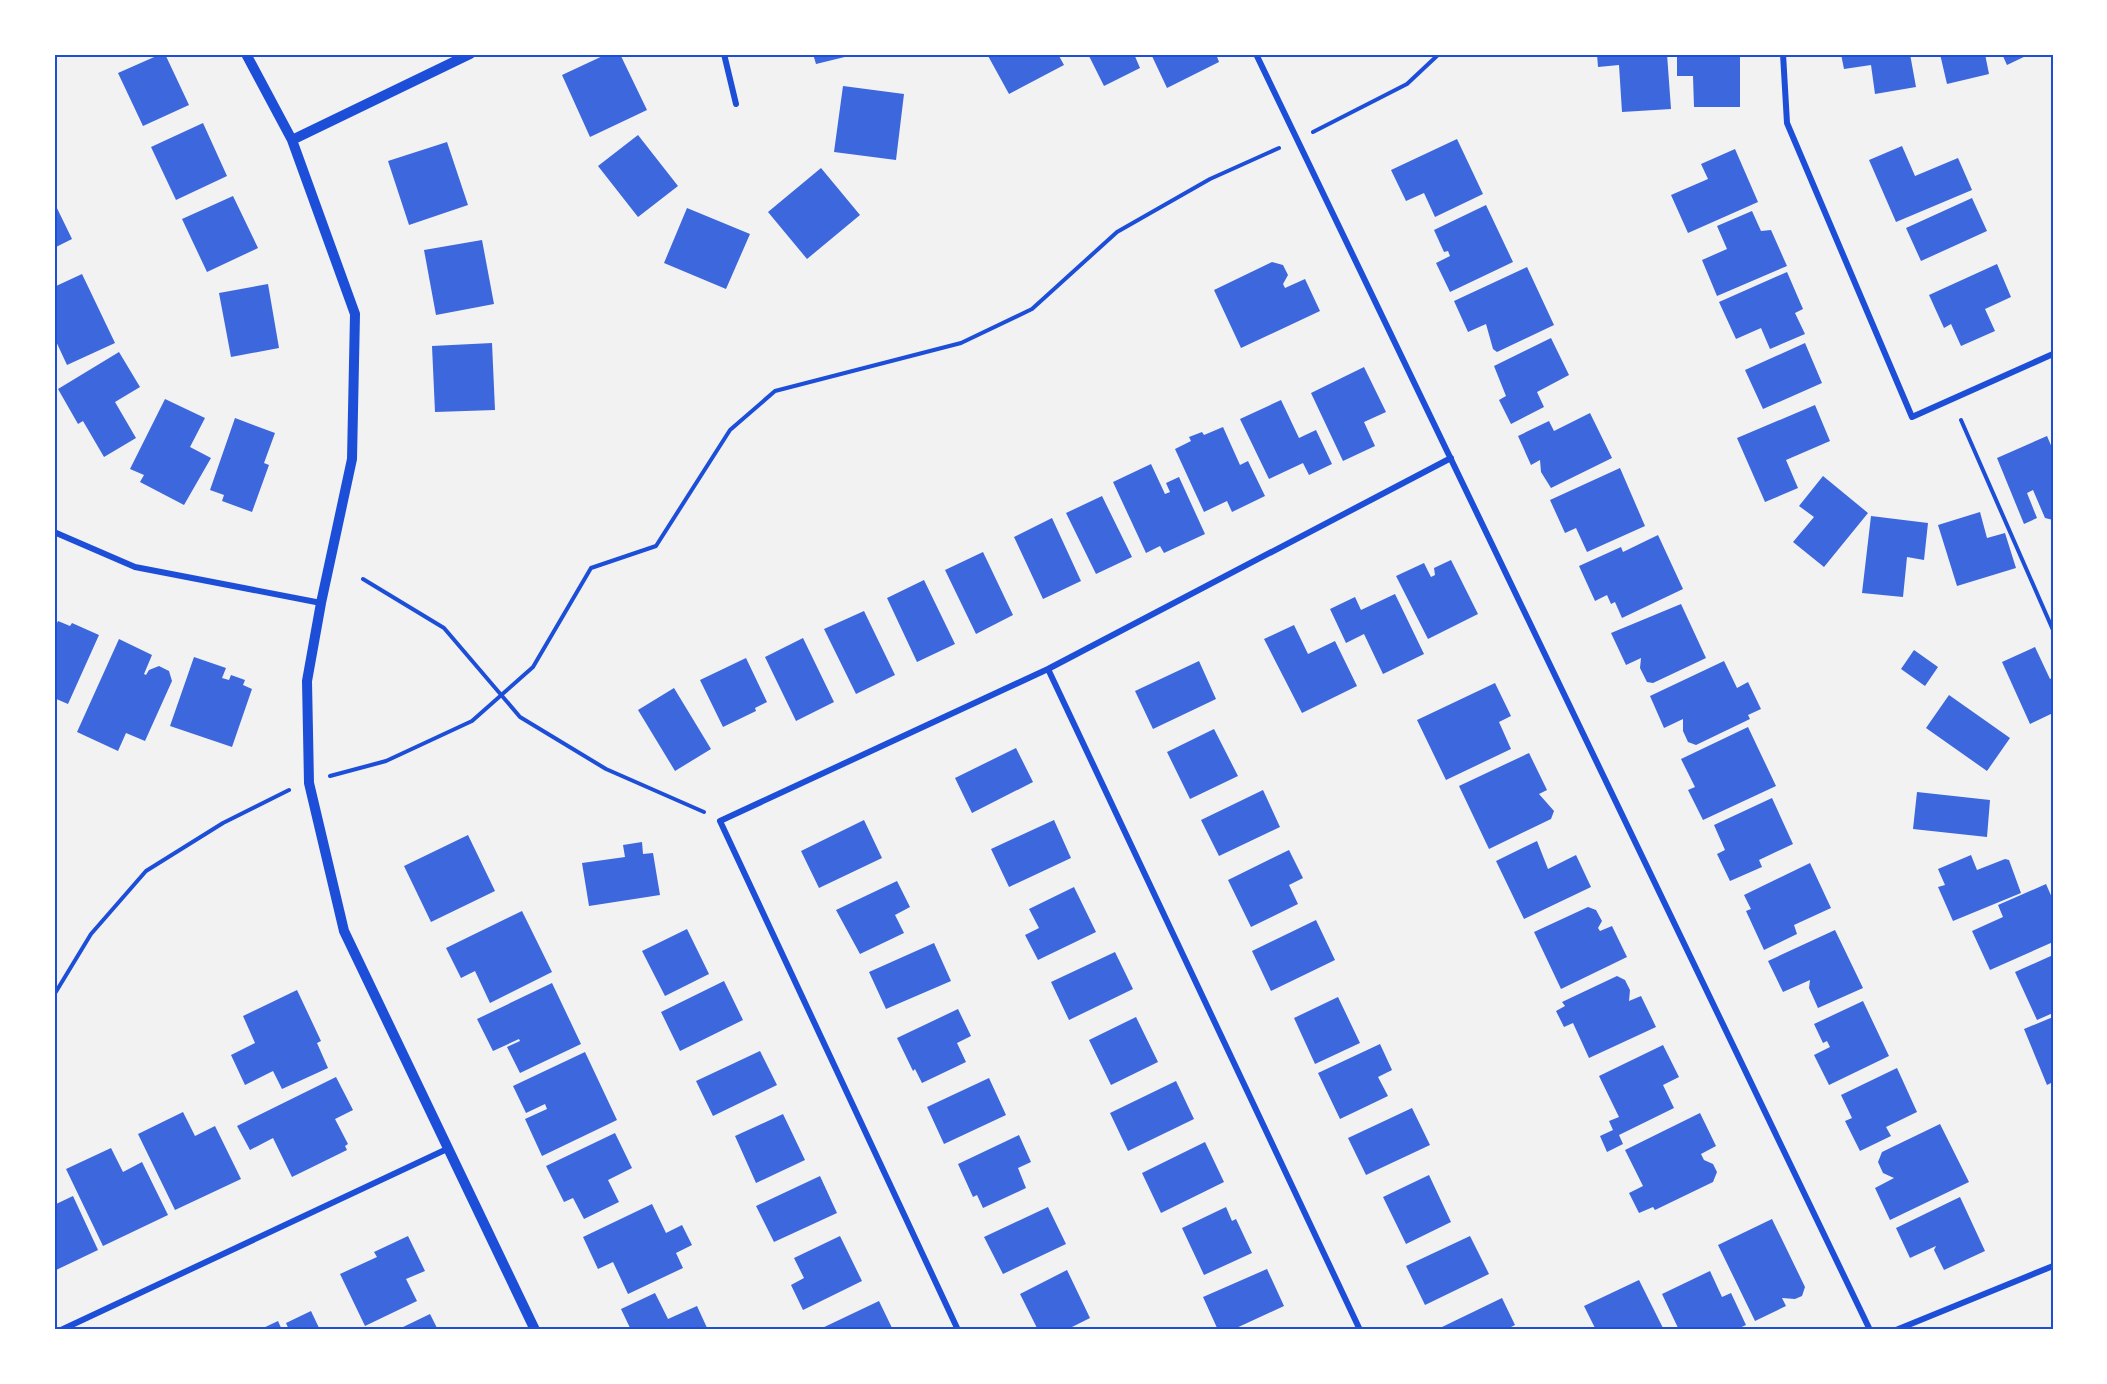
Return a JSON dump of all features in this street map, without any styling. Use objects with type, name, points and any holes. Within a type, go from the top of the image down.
[{"type":"street","points":[[246,54],[292,140],[355,314],[352,459],[321,603],[308,681],[309,783],[344,931],[535,1330]]},
{"type":"street","points":[[292,140],[470,54]]},
{"type":"street","points":[[724,54],[736,104]]},
{"type":"street","points":[[1257,54],[1870,1330]]},
{"type":"street","points":[[1783,54],[1787,123],[1912,417],[2053,354]]},
{"type":"street","points":[[958,1330],[720,821],[1048,669],[1451,458]]},
{"type":"street","points":[[54,532],[135,567],[321,603]]},
{"type":"street","points":[[1048,669],[1360,1330]]},
{"type":"street","points":[[61,1330],[447,1149]]},
{"type":"street","points":[[1896,1330],[2053,1266]]},
{"type":"path","points":[[1317,130],[1407,84],[1439,54]]},
{"type":"path","points":[[328,777],[386,760],[472,721],[534,667],[591,568],[656,546],[730,430],[775,390],[961,343],[1032,309],[1117,232],[1210,179],[1283,147]]},
{"type":"path","points":[[1961,420],[2053,630]]},
{"type":"path","points":[[363,579],[444,628],[520,717],[606,769],[700,810]]},
{"type":"path","points":[[54,994],[91,934],[146,871],[223,823],[283,792]]},
{"type":"building","points":[[165,54],[189,105],[143,126],[118,73]]},
{"type":"building","points":[[607,54],[620,54],[647,110],[590,137],[562,75]]},
{"type":"building","points":[[813,54],[853,54],[853,55],[816,64]]},
{"type":"building","points":[[987,54],[1058,54],[1064,65],[1009,94]]},
{"type":"building","points":[[1088,54],[1134,54],[1140,68],[1104,86]]},
{"type":"building","points":[[1151,54],[1216,54],[1219,62],[1167,88]]},
{"type":"building","points":[[1597,54],[1667,54],[1671,109],[1622,112],[1619,65],[1598,67]]},
{"type":"building","points":[[1677,54],[1740,54],[1740,107],[1694,107],[1693,76],[1677,76]]},
{"type":"building","points":[[1841,54],[1910,54],[1916,87],[1875,94],[1871,65],[1844,69]]},
{"type":"building","points":[[1940,54],[1985,54],[1989,74],[1947,84]]},
{"type":"building","points":[[2002,54],[2030,54],[2007,65]]},
{"type":"building","points":[[843,86],[904,94],[896,160],[834,152]]},
{"type":"building","points":[[203,123],[227,176],[176,200],[151,147]]},
{"type":"building","points":[[638,135],[678,186],[638,217],[598,166]]},
{"type":"building","points":[[1457,139],[1483,194],[1435,217],[1424,193],[1406,201],[1391,170]]},
{"type":"building","points":[[447,142],[468,205],[409,225],[388,161]]},
{"type":"building","points":[[1902,146],[1915,176],[1958,158],[1972,190],[1896,222],[1869,160]]},
{"type":"building","points":[[1735,149],[1758,202],[1688,233],[1671,195],[1708,179],[1701,164]]},
{"type":"building","points":[[821,168],[860,215],[807,259],[768,212]]},
{"type":"building","points":[[233,196],[258,248],[207,272],[182,219]]},
{"type":"building","points":[[1972,198],[1987,231],[1921,261],[1906,228]]},
{"type":"building","points":[[54,202],[72,239],[54,248]]},
{"type":"building","points":[[1486,205],[1513,262],[1450,292],[1436,263],[1450,256],[1448,251],[1444,252],[1434,230]]},
{"type":"building","points":[[687,208],[750,234],[726,289],[664,263]]},
{"type":"building","points":[[1752,211],[1761,231],[1771,230],[1787,266],[1717,296],[1702,260],[1727,249],[1717,226]]},
{"type":"building","points":[[482,240],[494,304],[436,315],[424,250]]},
{"type":"building","points":[[1272,262],[1283,265],[1288,275],[1283,284],[1285,288],[1305,279],[1320,311],[1241,348],[1214,290]]},
{"type":"building","points":[[1997,264],[2011,297],[1985,309],[1995,331],[1961,346],[1951,324],[1944,328],[1929,295]]},
{"type":"building","points":[[1527,267],[1554,325],[1497,352],[1493,349],[1486,324],[1468,332],[1454,301]]},
{"type":"building","points":[[1787,272],[1803,309],[1795,313],[1805,334],[1770,349],[1761,328],[1736,339],[1719,302]]},
{"type":"building","points":[[82,274],[115,343],[67,365],[54,337],[54,331],[57,330],[54,323],[54,287]]},
{"type":"building","points":[[268,284],[279,348],[231,357],[219,293]]},
{"type":"building","points":[[1551,338],[1569,375],[1537,392],[1544,407],[1511,424],[1499,400],[1506,396],[1494,366]]},
{"type":"building","points":[[492,343],[495,410],[435,412],[432,346]]},
{"type":"building","points":[[1805,343],[1822,383],[1763,409],[1745,370]]},
{"type":"building","points":[[119,352],[140,387],[115,402],[136,438],[104,457],[83,421],[78,424],[58,389]]},
{"type":"building","points":[[1364,367],[1386,412],[1364,422],[1375,446],[1343,461],[1311,393]]},
{"type":"building","points":[[165,399],[205,418],[190,447],[211,458],[184,505],[140,482],[144,475],[130,469]]},
{"type":"building","points":[[1281,400],[1299,438],[1316,430],[1332,464],[1309,475],[1303,463],[1269,479],[1240,419]]},
{"type":"building","points":[[1815,405],[1830,441],[1786,460],[1798,488],[1765,502],[1737,438]]},
{"type":"building","points":[[1590,413],[1612,458],[1551,488],[1541,472],[1540,460],[1531,465],[1518,436],[1549,421],[1554,431]]},
{"type":"building","points":[[235,418],[275,433],[264,463],[269,465],[252,512],[222,501],[224,495],[210,490]]},
{"type":"building","points":[[1223,427],[1240,465],[1248,461],[1265,496],[1232,512],[1227,501],[1204,512],[1175,449],[1191,441],[1189,437],[1202,432],[1204,435]]},
{"type":"building","points":[[2047,436],[2053,450],[2053,520],[2045,518],[2033,490],[2027,493],[2037,518],[2024,524],[1997,458]]},
{"type":"building","points":[[1151,464],[1165,494],[1170,492],[1166,483],[1179,477],[1205,534],[1164,553],[1160,546],[1146,553],[1113,482]]},
{"type":"building","points":[[1620,468],[1645,526],[1587,552],[1576,528],[1565,533],[1550,500]]},
{"type":"building","points":[[1823,476],[1868,513],[1824,567],[1793,542],[1814,517],[1799,506]]},
{"type":"building","points":[[1102,496],[1132,557],[1096,574],[1066,513]]},
{"type":"building","points":[[1980,512],[1987,538],[2005,533],[2016,568],[1957,586],[1938,525]]},
{"type":"building","points":[[1871,516],[1928,523],[1924,560],[1907,557],[1903,597],[1862,593]]},
{"type":"building","points":[[1052,518],[1081,581],[1043,599],[1014,537]]},
{"type":"building","points":[[1658,535],[1683,589],[1622,618],[1615,602],[1611,604],[1607,595],[1595,601],[1579,566],[1621,547],[1623,552]]},
{"type":"building","points":[[983,552],[1013,615],[976,634],[945,570]]},
{"type":"building","points":[[1451,560],[1478,614],[1428,639],[1396,576],[1424,563],[1431,577],[1435,575],[1434,568]]},
{"type":"building","points":[[924,580],[955,644],[917,662],[887,598]]},
{"type":"building","points":[[1395,594],[1424,654],[1383,674],[1364,634],[1346,643],[1330,609],[1355,597],[1361,610]]},
{"type":"building","points":[[1681,604],[1706,658],[1653,683],[1647,682],[1640,668],[1641,658],[1626,665],[1611,633]]},
{"type":"building","points":[[864,611],[895,675],[856,694],[824,629]]},
{"type":"building","points":[[58,621],[70,626],[72,623],[99,635],[68,704],[54,698],[54,629]]},
{"type":"building","points":[[1294,625],[1308,654],[1335,641],[1357,686],[1302,713],[1264,639]]},
{"type":"building","points":[[803,638],[834,702],[796,721],[765,657]]},
{"type":"building","points":[[119,639],[152,655],[144,674],[146,675],[149,670],[159,666],[169,671],[172,681],[145,741],[126,733],[118,751],[77,732]]},
{"type":"building","points":[[2035,647],[2050,679],[2053,678],[2053,713],[2030,724],[2002,662]]},
{"type":"building","points":[[1914,650],[1938,667],[1925,686],[1901,669]]},
{"type":"building","points":[[194,657],[226,668],[222,678],[229,680],[231,675],[245,680],[243,685],[252,689],[232,747],[170,726]]},
{"type":"building","points":[[746,658],[767,702],[755,708],[756,711],[723,727],[700,680]]},
{"type":"building","points":[[1199,661],[1216,699],[1153,729],[1135,691]]},
{"type":"building","points":[[1724,661],[1737,688],[1748,682],[1761,709],[1748,715],[1750,719],[1696,745],[1688,742],[1683,731],[1683,719],[1664,728],[1650,696]]},
{"type":"building","points":[[1495,683],[1511,716],[1499,722],[1511,749],[1446,780],[1417,720]]},
{"type":"building","points":[[674,688],[711,749],[675,771],[638,710]]},
{"type":"building","points":[[1949,695],[2010,738],[1987,771],[1926,728]]},
{"type":"building","points":[[1748,727],[1776,786],[1703,820],[1688,790],[1695,787],[1681,759]]},
{"type":"building","points":[[1214,729],[1238,776],[1190,799],[1167,752]]},
{"type":"building","points":[[1016,748],[1033,782],[972,813],[955,778]]},
{"type":"building","points":[[1529,753],[1547,790],[1539,794],[1554,811],[1551,819],[1489,849],[1459,786]]},
{"type":"building","points":[[1263,790],[1280,827],[1219,856],[1201,820]]},
{"type":"building","points":[[1917,792],[1990,800],[1987,837],[1913,829]]},
{"type":"building","points":[[1772,798],[1793,844],[1759,860],[1762,867],[1730,881],[1717,854],[1725,850],[1714,825]]},
{"type":"building","points":[[864,820],[882,858],[819,888],[801,851]]},
{"type":"building","points":[[1054,820],[1071,858],[1009,887],[991,849]]},
{"type":"building","points":[[468,835],[495,891],[431,922],[404,866]]},
{"type":"building","points":[[1537,841],[1548,869],[1576,855],[1591,887],[1524,919],[1496,861]]},
{"type":"building","points":[[642,842],[643,854],[653,853],[660,895],[589,906],[582,863],[625,857],[623,845]]},
{"type":"building","points":[[1289,850],[1303,878],[1289,885],[1298,904],[1251,927],[1228,880]]},
{"type":"building","points":[[1971,855],[1977,870],[2005,859],[2009,860],[2021,893],[1953,921],[1938,887],[1945,885],[1938,869]]},
{"type":"building","points":[[1810,863],[1831,908],[1794,925],[1797,934],[1764,950],[1746,911],[1751,909],[1744,895]]},
{"type":"building","points":[[897,881],[910,907],[895,915],[904,933],[860,954],[836,910]]},
{"type":"building","points":[[2046,884],[2053,900],[2053,942],[1990,970],[1972,931],[2003,917],[1998,905]]},
{"type":"building","points":[[1074,887],[1096,932],[1038,960],[1025,935],[1039,928],[1029,909]]},
{"type":"building","points":[[1588,907],[1596,910],[1602,921],[1598,928],[1600,931],[1612,926],[1627,957],[1561,989],[1534,932]]},
{"type":"building","points":[[522,911],[552,972],[490,1003],[475,971],[461,978],[446,948]]},
{"type":"building","points":[[1316,920],[1335,960],[1271,991],[1252,951]]},
{"type":"building","points":[[687,929],[709,974],[665,996],[642,951]]},
{"type":"building","points":[[1835,930],[1863,988],[1818,1008],[1809,988],[1810,980],[1783,992],[1768,961]]},
{"type":"building","points":[[934,943],[951,981],[886,1009],[869,972]]},
{"type":"building","points":[[1115,952],[1133,989],[1069,1020],[1051,982]]},
{"type":"building","points":[[2053,955],[2053,1013],[2037,1020],[2015,972]]},
{"type":"building","points":[[1617,976],[1625,980],[1630,990],[1629,1001],[1641,996],[1656,1027],[1589,1058],[1573,1023],[1564,1027],[1556,1011],[1565,1006],[1562,1002]]},
{"type":"building","points":[[724,981],[743,1020],[680,1051],[661,1012]]},
{"type":"building","points":[[552,983],[581,1044],[520,1073],[507,1047],[520,1041],[519,1039],[493,1051],[477,1019]]},
{"type":"building","points":[[297,990],[321,1041],[317,1043],[328,1068],[282,1089],[273,1071],[245,1085],[231,1055],[255,1043],[243,1016]]},
{"type":"building","points":[[1338,997],[1360,1043],[1315,1064],[1294,1018]]},
{"type":"building","points":[[1863,1001],[1889,1056],[1829,1085],[1814,1055],[1830,1047],[1827,1041],[1823,1043],[1814,1024]]},
{"type":"building","points":[[958,1009],[971,1036],[957,1043],[966,1062],[922,1083],[915,1069],[913,1071],[897,1038]]},
{"type":"building","points":[[1136,1017],[1158,1062],[1111,1085],[1089,1040]]},
{"type":"building","points":[[2053,1017],[2053,1082],[2047,1085],[2024,1029]]},
{"type":"building","points":[[1380,1044],[1392,1070],[1378,1077],[1388,1096],[1340,1119],[1318,1073]]},
{"type":"building","points":[[1663,1045],[1679,1077],[1663,1085],[1674,1108],[1619,1135],[1623,1144],[1607,1152],[1600,1136],[1613,1130],[1609,1121],[1619,1117],[1599,1076]]},
{"type":"building","points":[[760,1051],[777,1085],[713,1116],[696,1081]]},
{"type":"building","points":[[585,1052],[617,1120],[542,1156],[525,1119],[547,1109],[545,1104],[526,1113],[513,1086]]},
{"type":"building","points":[[1897,1068],[1917,1112],[1886,1127],[1891,1136],[1860,1151],[1845,1121],[1852,1118],[1841,1095]]},
{"type":"building","points":[[336,1077],[353,1110],[335,1119],[348,1144],[345,1146],[347,1150],[292,1177],[273,1138],[250,1150],[237,1126]]},
{"type":"building","points":[[989,1078],[1006,1115],[944,1144],[927,1107]]},
{"type":"building","points":[[1176,1081],[1194,1119],[1128,1151],[1110,1113]]},
{"type":"building","points":[[1412,1108],[1430,1145],[1366,1175],[1348,1138]]},
{"type":"building","points":[[183,1112],[195,1136],[215,1126],[241,1179],[175,1210],[138,1134]]},
{"type":"building","points":[[1700,1113],[1716,1146],[1701,1154],[1704,1160],[1713,1164],[1717,1172],[1713,1182],[1655,1210],[1653,1207],[1639,1213],[1629,1193],[1643,1186],[1625,1150]]},
{"type":"building","points":[[783,1114],[805,1160],[756,1183],[735,1136]]},
{"type":"building","points":[[1940,1124],[1969,1182],[1890,1220],[1875,1188],[1894,1178],[1883,1173],[1878,1162],[1882,1152]]},
{"type":"building","points":[[615,1133],[632,1168],[608,1180],[619,1202],[584,1219],[573,1198],[564,1202],[546,1166]]},
{"type":"building","points":[[1019,1135],[1031,1162],[1018,1168],[1026,1188],[983,1208],[977,1195],[973,1197],[958,1164]]},
{"type":"building","points":[[1205,1142],[1224,1182],[1161,1213],[1142,1173]]},
{"type":"building","points":[[111,1148],[123,1172],[142,1162],[168,1215],[103,1246],[66,1169]]},
{"type":"building","points":[[1429,1175],[1451,1222],[1406,1244],[1383,1197]]},
{"type":"building","points":[[820,1176],[837,1213],[774,1242],[756,1206]]},
{"type":"building","points":[[73,1196],[98,1250],[54,1271],[54,1205]]},
{"type":"building","points":[[1960,1197],[1985,1251],[1944,1270],[1934,1250],[1936,1246],[1910,1258],[1896,1228]]},
{"type":"building","points":[[652,1204],[666,1233],[682,1225],[692,1245],[676,1253],[683,1268],[628,1294],[613,1262],[598,1269],[583,1237]]},
{"type":"building","points":[[1048,1207],[1066,1244],[1003,1274],[984,1237]]},
{"type":"building","points":[[1226,1207],[1232,1221],[1236,1219],[1252,1253],[1204,1275],[1182,1228]]},
{"type":"building","points":[[1772,1219],[1805,1287],[1802,1296],[1795,1299],[1782,1298],[1786,1306],[1755,1321],[1718,1245]]},
{"type":"building","points":[[408,1236],[425,1271],[406,1279],[417,1301],[365,1326],[340,1274],[377,1257],[374,1252]]},
{"type":"building","points":[[840,1236],[862,1281],[803,1310],[791,1285],[804,1278],[794,1258]]},
{"type":"building","points":[[1470,1236],[1489,1274],[1425,1305],[1406,1266]]},
{"type":"building","points":[[1267,1269],[1284,1306],[1232,1330],[1218,1330],[1203,1297]]},
{"type":"building","points":[[1067,1270],[1090,1318],[1066,1330],[1038,1330],[1020,1294]]},
{"type":"building","points":[[1710,1271],[1722,1297],[1731,1293],[1746,1325],[1735,1330],[1679,1330],[1662,1294]]},
{"type":"building","points":[[1639,1280],[1664,1330],[1596,1330],[1584,1306]]},
{"type":"building","points":[[655,1293],[668,1319],[697,1306],[708,1330],[631,1330],[621,1309]]},
{"type":"building","points":[[1502,1298],[1515,1325],[1505,1330],[1444,1330],[1442,1327]]},
{"type":"building","points":[[879,1301],[893,1330],[818,1330]]},
{"type":"building","points":[[311,1311],[320,1330],[289,1330],[286,1323]]},
{"type":"building","points":[[430,1314],[438,1330],[402,1330],[401,1328]]},
{"type":"building","points":[[278,1321],[282,1330],[259,1330]]}]
